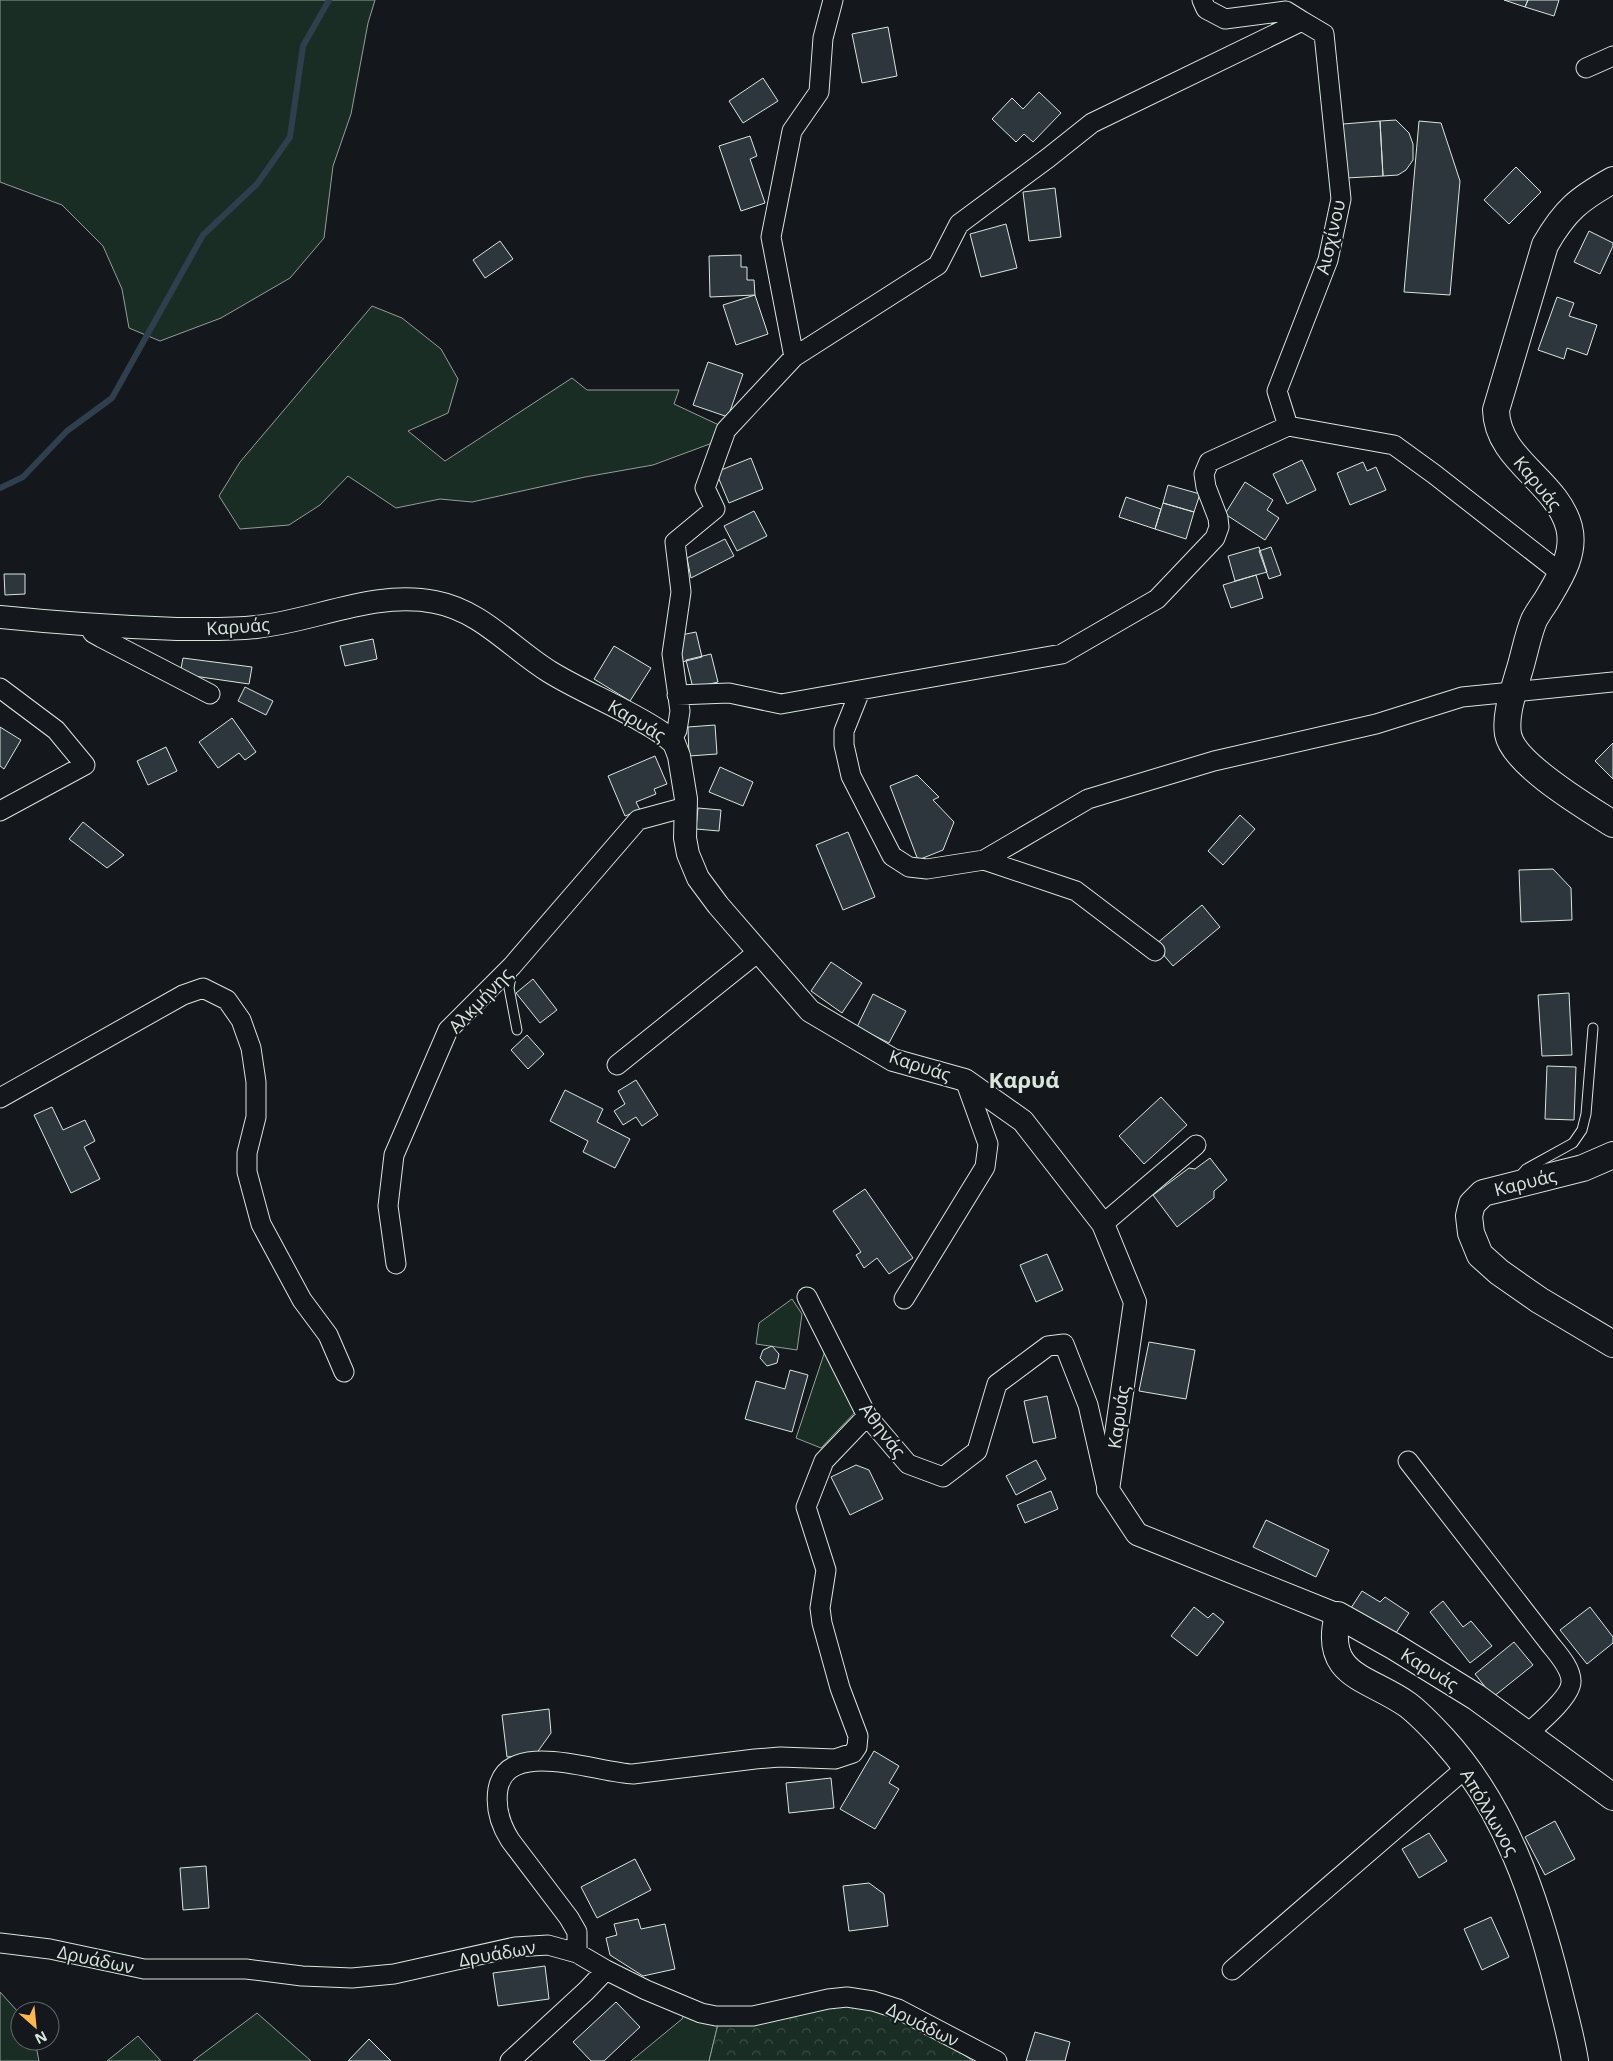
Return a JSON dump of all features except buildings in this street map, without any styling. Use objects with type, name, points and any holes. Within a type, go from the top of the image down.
[{"type":"main road","name":"Καρυάς","points":[[1613,180],[1587,195],[1569,210],[1557,223],[1545,245],[1496,410],[1497,423],[1503,438],[1516,456],[1550,494],[1562,512],[1569,527],[1571,545],[1562,574],[1534,620],[1514,690],[1508,728],[1510,740],[1514,748],[1531,766],[1548,780],[1613,824]]},
{"type":"main road","name":"Καρυάς","points":[[1613,1155],[1583,1168],[1484,1193],[1472,1204],[1469,1225],[1477,1250],[1489,1264],[1539,1300],[1613,1344]]},
{"type":"main road","name":"Καρυάς","points":[[1338,1615],[1395,1647],[1476,1697],[1613,1797]]},
{"type":"main road","name":"Απόλλωνος","points":[[1338,1615],[1335,1627],[1335,1646],[1344,1666],[1356,1676],[1407,1704],[1422,1716],[1466,1768],[1492,1808],[1510,1842],[1536,1907],[1575,2061]]},
{"type":"street","points":[[794,356],[771,237],[792,131],[820,92],[823,38],[833,0]]},
{"type":"street","points":[[1202,0],[1206,9],[1225,19],[1286,11],[1302,21]]},
{"type":"street","points":[[671,740],[679,722],[680,711],[673,669],[672,644],[680,592],[675,542],[715,509],[705,488],[726,430],[794,356],[938,265],[959,224],[1092,123],[1302,21]]},
{"type":"street","name":"Αισχίνου","points":[[1288,426],[1277,390],[1328,260],[1341,199],[1324,34],[1302,21]]},
{"type":"street","points":[[1586,68],[1613,56]]},
{"type":"street","points":[[677,695],[729,693],[781,704],[1062,654],[1157,599],[1215,538],[1219,527],[1218,518],[1206,488],[1204,474],[1210,462],[1288,426],[1394,445],[1562,574]]},
{"type":"street","name":"Καρυάς","points":[[0,617],[160,628],[242,629],[275,624],[376,602],[404,600],[436,602],[456,608],[475,617],[547,670],[647,723],[671,740],[679,756],[685,792],[685,838],[688,854],[695,872],[710,895],[810,1011],[894,1060],[966,1080],[1023,1121],[1103,1224],[1135,1302],[1108,1490],[1137,1534],[1338,1615]]},
{"type":"street","points":[[88,624],[94,633],[102,638],[210,694]]},
{"type":"street","points":[[860,691],[844,731],[846,759],[858,791],[892,856],[903,865],[916,869],[984,860],[1088,799],[1214,761],[1376,724],[1462,697],[1514,690],[1613,682]]},
{"type":"street","points":[[0,688],[56,730],[86,766],[0,811]]},
{"type":"street","name":"Αλκμήνης","points":[[396,1264],[388,1206],[394,1155],[448,1030],[512,966],[638,820],[686,807]]},
{"type":"street","points":[[984,860],[1076,890],[1155,951]]},
{"type":"street","points":[[617,1065],[758,952]]},
{"type":"street","points":[[0,1098],[183,995],[203,988],[226,1000],[241,1020],[251,1048],[256,1082],[256,1117],[247,1153],[247,1172],[261,1224],[302,1300],[328,1335],[344,1372]]},
{"type":"street","points":[[904,1299],[985,1167],[988,1144],[966,1080]]},
{"type":"street","points":[[1103,1224],[1196,1145]]},
{"type":"street","name":"Αθηνάς","points":[[807,1297],[867,1416],[908,1464],[943,1476],[977,1451],[997,1384],[1048,1346],[1064,1344],[1088,1405],[1108,1490]]},
{"type":"street","points":[[576,1953],[578,1937],[574,1926],[502,1827],[497,1800],[501,1778],[505,1771],[512,1766],[532,1760],[561,1762],[620,1774],[633,1774],[780,1757],[834,1759],[853,1753],[857,1747],[858,1736],[840,1688],[822,1623],[820,1608],[826,1570],[806,1507],[824,1461],[867,1416]]},
{"type":"street","points":[[1408,1462],[1550,1644],[1570,1676],[1571,1684],[1567,1694],[1528,1734]]},
{"type":"street","points":[[1232,1970],[1466,1768]]},
{"type":"street","name":"Δρυάδων","points":[[0,1943],[50,1949],[144,1969],[246,1970],[302,1976],[352,1978],[394,1974],[529,1945],[548,1945],[576,1953],[653,1993],[701,2013],[716,2016],[753,2016],[828,1999],[847,1997],[873,2001],[906,2013],[997,2061]]},
{"type":"street","points":[[510,2061],[606,1970]]},
{"type":"lane","points":[[512,966],[509,988],[517,1030]]},
{"type":"lane","points":[[1519,1183],[1520,1176],[1526,1169],[1566,1148],[1573,1143],[1582,1130],[1586,1114],[1593,1028]]},
{"type":"green space","points":[[0,0],[375,0],[368,23],[351,114],[333,166],[324,238],[290,278],[221,318],[160,341],[129,328],[122,289],[103,246],[62,205],[0,182]]},
{"type":"green space","points":[[372,306],[402,318],[441,349],[458,379],[448,413],[408,431],[445,461],[572,378],[587,390],[679,390],[674,404],[721,426],[715,442],[653,465],[585,477],[472,502],[440,499],[396,508],[348,476],[320,505],[289,525],[240,529],[219,496],[240,462]]},
{"type":"green space","points":[[792,1299],[802,1314],[797,1350],[756,1344],[759,1323]]},
{"type":"green space","points":[[825,1351],[858,1409],[821,1448],[796,1438]]},
{"type":"green space","points":[[0,1992],[10,2003],[10,2051],[37,2051],[39,2061],[0,2061]]},
{"type":"green space","points":[[827,2002],[906,2016],[973,2061],[709,2061],[719,2020]]},
{"type":"green space","points":[[686,2011],[719,2020],[709,2061],[631,2061],[682,2019]]},
{"type":"green space","points":[[257,2013],[311,2061],[193,2061]]},
{"type":"green space","points":[[138,2036],[161,2061],[107,2061]]},
{"type":"waterway","points":[[0,488],[23,477],[67,431],[112,398],[203,235],[257,184],[290,137],[303,46],[329,0]]},
{"type":"district","name":"Καρυά","points":[[1024,1079]]}]
